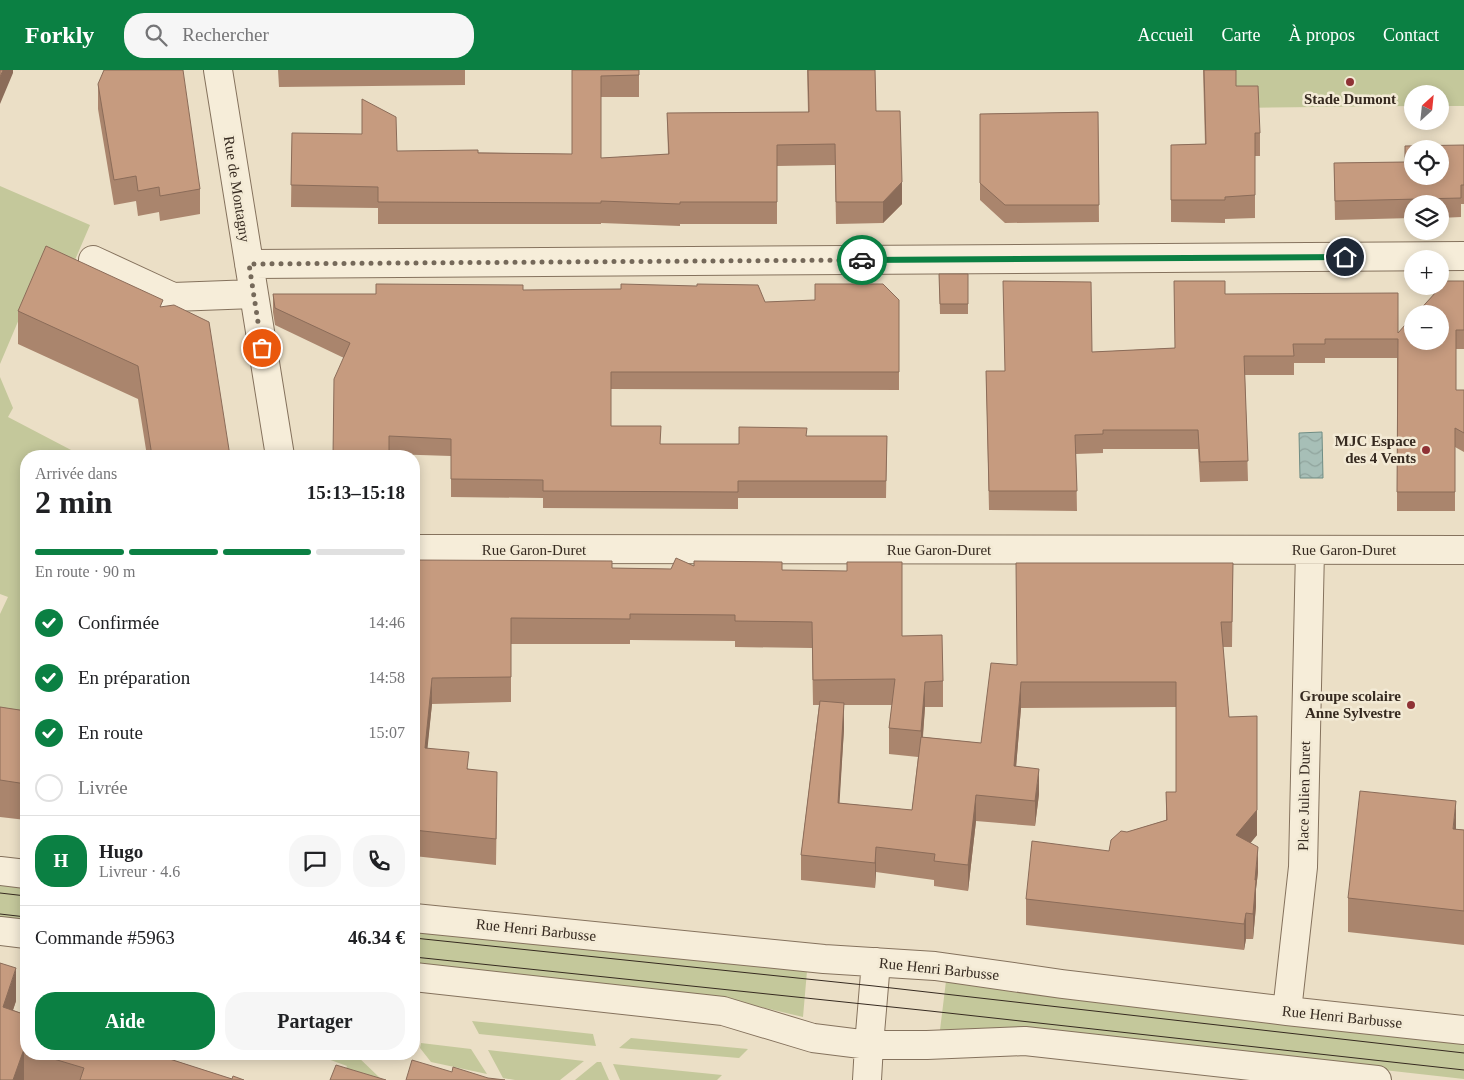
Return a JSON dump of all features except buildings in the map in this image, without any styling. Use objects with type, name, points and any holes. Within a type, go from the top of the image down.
[{"type":"street","name":"Rue de Montagny","points":[[218,70],[279,450]]},
{"type":"street","points":[[249,264],[1464,256]]},
{"type":"street","points":[[93,260],[173,297],[254,294]]},
{"type":"street","name":"Rue Garon-Duret","points":[[420,550],[1464,550]]},
{"type":"street","name":"Place Julien Duret","points":[[1287,1011],[1303,866],[1310,550]]},
{"type":"street","points":[[0,871],[20,873]]},
{"type":"street","name":"Rue Henri Barbusse","points":[[420,919],[824,959],[935,966],[1062,984],[1464,1030]]},
{"type":"street","points":[[0,931],[20,933]]},
{"type":"street","points":[[867,1080],[876,962]]},
{"type":"street","points":[[420,978],[722,1011],[813,1038],[869,1045],[928,1046],[1025,1041],[1377,1080]]},
{"type":"green space","name":"Stade Dumont","points":[[1235,70],[1464,70],[1464,106],[1449,106],[1449,85],[1404,85],[1404,106],[1236,108]]},
{"type":"green space","points":[[0,186],[90,225],[66,281],[25,305],[0,364]]},
{"type":"green space","points":[[0,377],[13,408],[8,417],[71,450],[20,450],[20,732],[0,730],[0,614],[8,597],[0,594]]},
{"type":"green space","points":[[0,885],[20,887],[20,923],[0,921]]},
{"type":"green space","points":[[420,931],[807,971],[803,1017],[732,1000],[420,967]]},
{"type":"green space","points":[[946,981],[1020,993],[1464,1043],[1464,1079],[1026,1030],[940,1030]]},
{"type":"green space","points":[[472,1021],[593,1034],[596,1046],[479,1034]]},
{"type":"green space","points":[[631,1038],[748,1049],[739,1058],[619,1048]]},
{"type":"green space","points":[[421,1043],[471,1049],[487,1074],[431,1062],[420,1048]]},
{"type":"green space","points":[[488,1050],[584,1061],[560,1080],[515,1080],[503,1078]]},
{"type":"green space","points":[[330,1060],[361,1060],[381,1079],[341,1080],[347,1066]]},
{"type":"green space","points":[[597,1062],[601,1062],[609,1080],[575,1080]]},
{"type":"green space","points":[[613,1064],[722,1075],[717,1080],[620,1080]]},
{"type":"water","points":[[1322,432],[1323,478],[1300,478],[1299,433]]},
{"type":"tram line","points":[[0,893],[20,895]]},
{"type":"tram line","points":[[0,914],[20,916]]},
{"type":"tram line","points":[[420,939],[874,986],[1464,1053]]},
{"type":"tram line","points":[[420,958],[930,1011],[1464,1070]]},
{"type":"way so far","points":[[262,348],[249,264],[862,260]]},
{"type":"place","name":"Stade Dumont","points":[[1350,82]]},
{"type":"place","name":"MJC Espace des 4 Vents","points":[[1426,450]]},
{"type":"place","name":"Groupe scolaire Anne Sylvestre","points":[[1411,705]]},
{"type":"route","points":[[862,260],[1345,257]]}]
